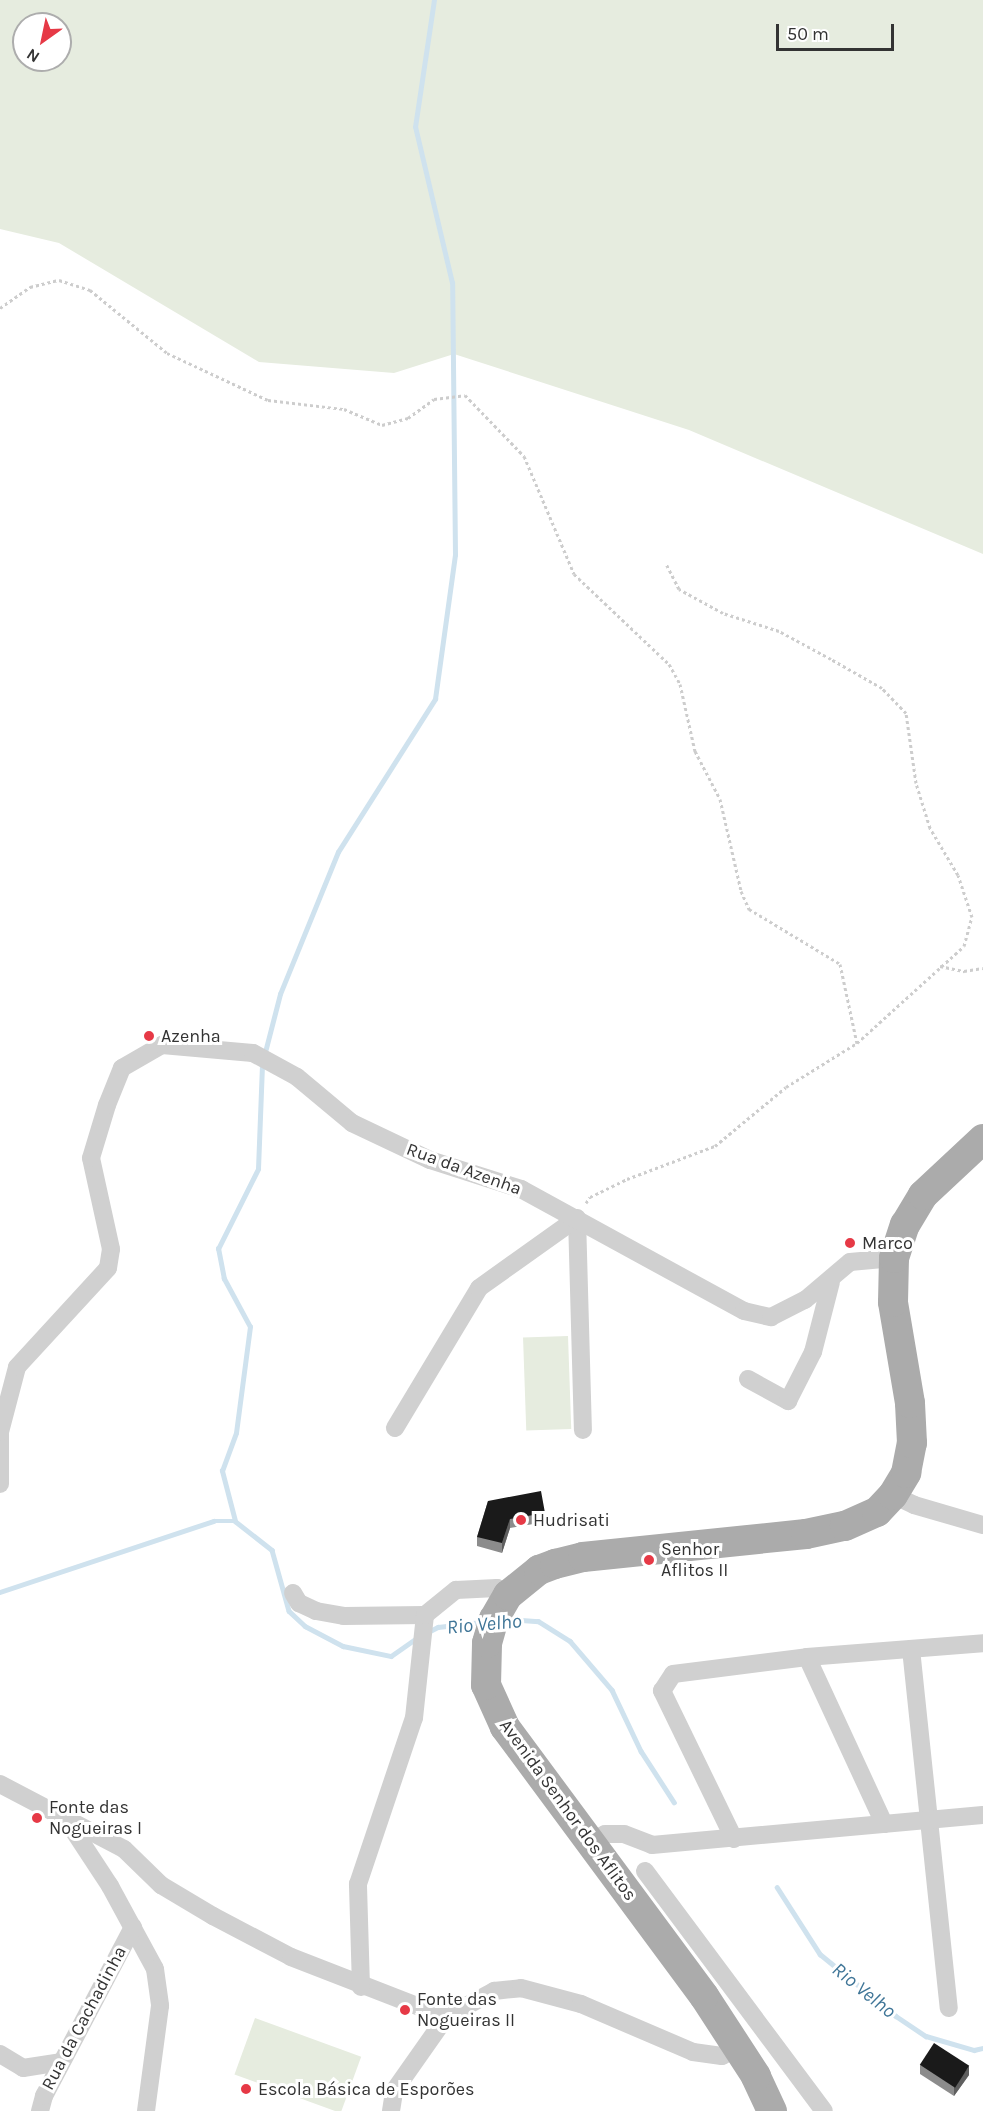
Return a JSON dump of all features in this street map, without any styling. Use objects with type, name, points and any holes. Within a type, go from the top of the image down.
[{"type":"main road","name":"Avenida Senhor dos Aflitos","points":[[772,2111],[739,2047],[634,1879],[590,1843],[505,1727],[486,1685],[487,1643],[494,1619],[508,1595],[539,1570],[555,1564],[583,1557],[806,1534],[845,1526],[877,1512],[894,1495],[906,1473],[912,1443],[910,1403],[893,1302],[894,1258],[905,1225],[923,1194],[983,1139]]},
{"type":"street","name":"Rua da Azenha","points":[[0,1484],[0,1432],[17,1367],[108,1268],[110,1239],[91,1158],[107,1105],[122,1068],[162,1045],[253,1053],[297,1077],[352,1123],[430,1161],[521,1189],[744,1311],[771,1317],[831,1282],[850,1262],[894,1258]]},
{"type":"street","points":[[395,1428],[479,1287],[577,1218]]},
{"type":"street","points":[[577,1218],[584,1430]]},
{"type":"street","points":[[748,1380],[788,1401],[813,1352],[831,1282]]},
{"type":"street","points":[[894,1495],[983,1525]]},
{"type":"street","points":[[293,1593],[299,1603],[316,1611],[344,1616],[425,1615],[456,1590],[497,1588],[508,1595]]},
{"type":"street","points":[[362,1987],[358,1884],[414,1718],[425,1615]]},
{"type":"street","points":[[734,1839],[662,1691],[673,1674],[807,1657],[983,1643]]},
{"type":"street","points":[[911,1649],[949,2008]]},
{"type":"street","points":[[807,1657],[885,1824]]},
{"type":"street","points":[[0,1784],[124,1849],[161,1885],[213,1916],[362,1987],[446,2017]]},
{"type":"street","points":[[590,1843],[605,1834],[624,1834],[652,1845],[983,1815]]},
{"type":"street","points":[[65,1818],[133,1927],[155,1969],[160,2006],[146,2111]]},
{"type":"street","points":[[652,1845],[634,1879],[824,2111]]},
{"type":"street","name":"Rua da Cachadinha","points":[[40,2111],[44,2096],[61,2062],[133,1927]]},
{"type":"street","points":[[391,2111],[394,2091],[446,2017],[494,1991],[521,1988],[581,2004],[693,2052],[722,2056],[739,2047]]},
{"type":"street","points":[[0,2054],[23,2068],[61,2062]]},
{"type":"path","points":[[0,308],[30,287],[59,280],[90,290],[167,353],[268,400],[344,409],[382,425],[408,418],[434,399],[465,395],[524,456],[574,574],[669,664],[680,684],[695,751],[720,799],[741,891],[749,909],[840,964],[857,1043]]},
{"type":"path","points":[[577,1218],[590,1197],[715,1146],[786,1087],[857,1043],[964,946],[972,917],[958,875],[930,828],[916,783],[906,713],[882,688],[821,654],[779,632],[723,614],[679,589],[666,563]]},
{"type":"path","points":[[940,966],[964,971],[983,968]]},
{"type":"shaded area","points":[[0,0],[983,0],[983,554],[689,430],[454,354],[394,373],[259,362],[59,243],[0,229]]},
{"type":"shaded area","points":[[568,1336],[571,1429],[526,1431],[523,1338]]},
{"type":"shaded area","points":[[255,2018],[361,2057],[341,2111],[335,2111],[234,2074]]},
{"type":"building","points":[[541,1491],[545,1513],[510,1519],[502,1543],[477,1537],[488,1501]]},
{"type":"building","points":[[934,2043],[969,2066],[955,2088],[920,2065]]},
{"type":"waterway","points":[[264,1056],[280,994],[338,852],[435,699],[455,555],[452,283],[415,127],[434,0]]},
{"type":"waterway","points":[[235,1521],[222,1471],[236,1433],[250,1327],[224,1279],[218,1249],[258,1169],[262,1064]]},
{"type":"waterway","name":"Rio Velho","points":[[0,1592],[214,1521],[235,1521],[272,1550],[289,1611],[305,1626],[343,1646],[391,1656],[418,1637]]},
{"type":"waterway","name":"Rio Velho","points":[[507,1619],[538,1621],[570,1641],[612,1690],[641,1751],[674,1802]]},
{"type":"waterway","name":"Rio Velho","points":[[428,1632],[438,1627],[481,1622]]},
{"type":"waterway","name":"Rio Velho","points":[[777,1887],[820,1954],[896,2016],[926,2036],[974,2050],[983,2048]]},
{"type":"place","name":"Azenha","points":[[149,1036]]},
{"type":"place","name":"Marco","points":[[850,1243]]},
{"type":"place","name":"Hudrisati","points":[[521,1520]]},
{"type":"place","name":"Senhor Aflitos II","points":[[649,1560]]},
{"type":"place","name":"Fonte das Nogueiras I","points":[[37,1818]]},
{"type":"place","name":"Fonte das Nogueiras II","points":[[405,2010]]},
{"type":"place","name":"Escola Básica de Esporões","points":[[246,2089]]}]
